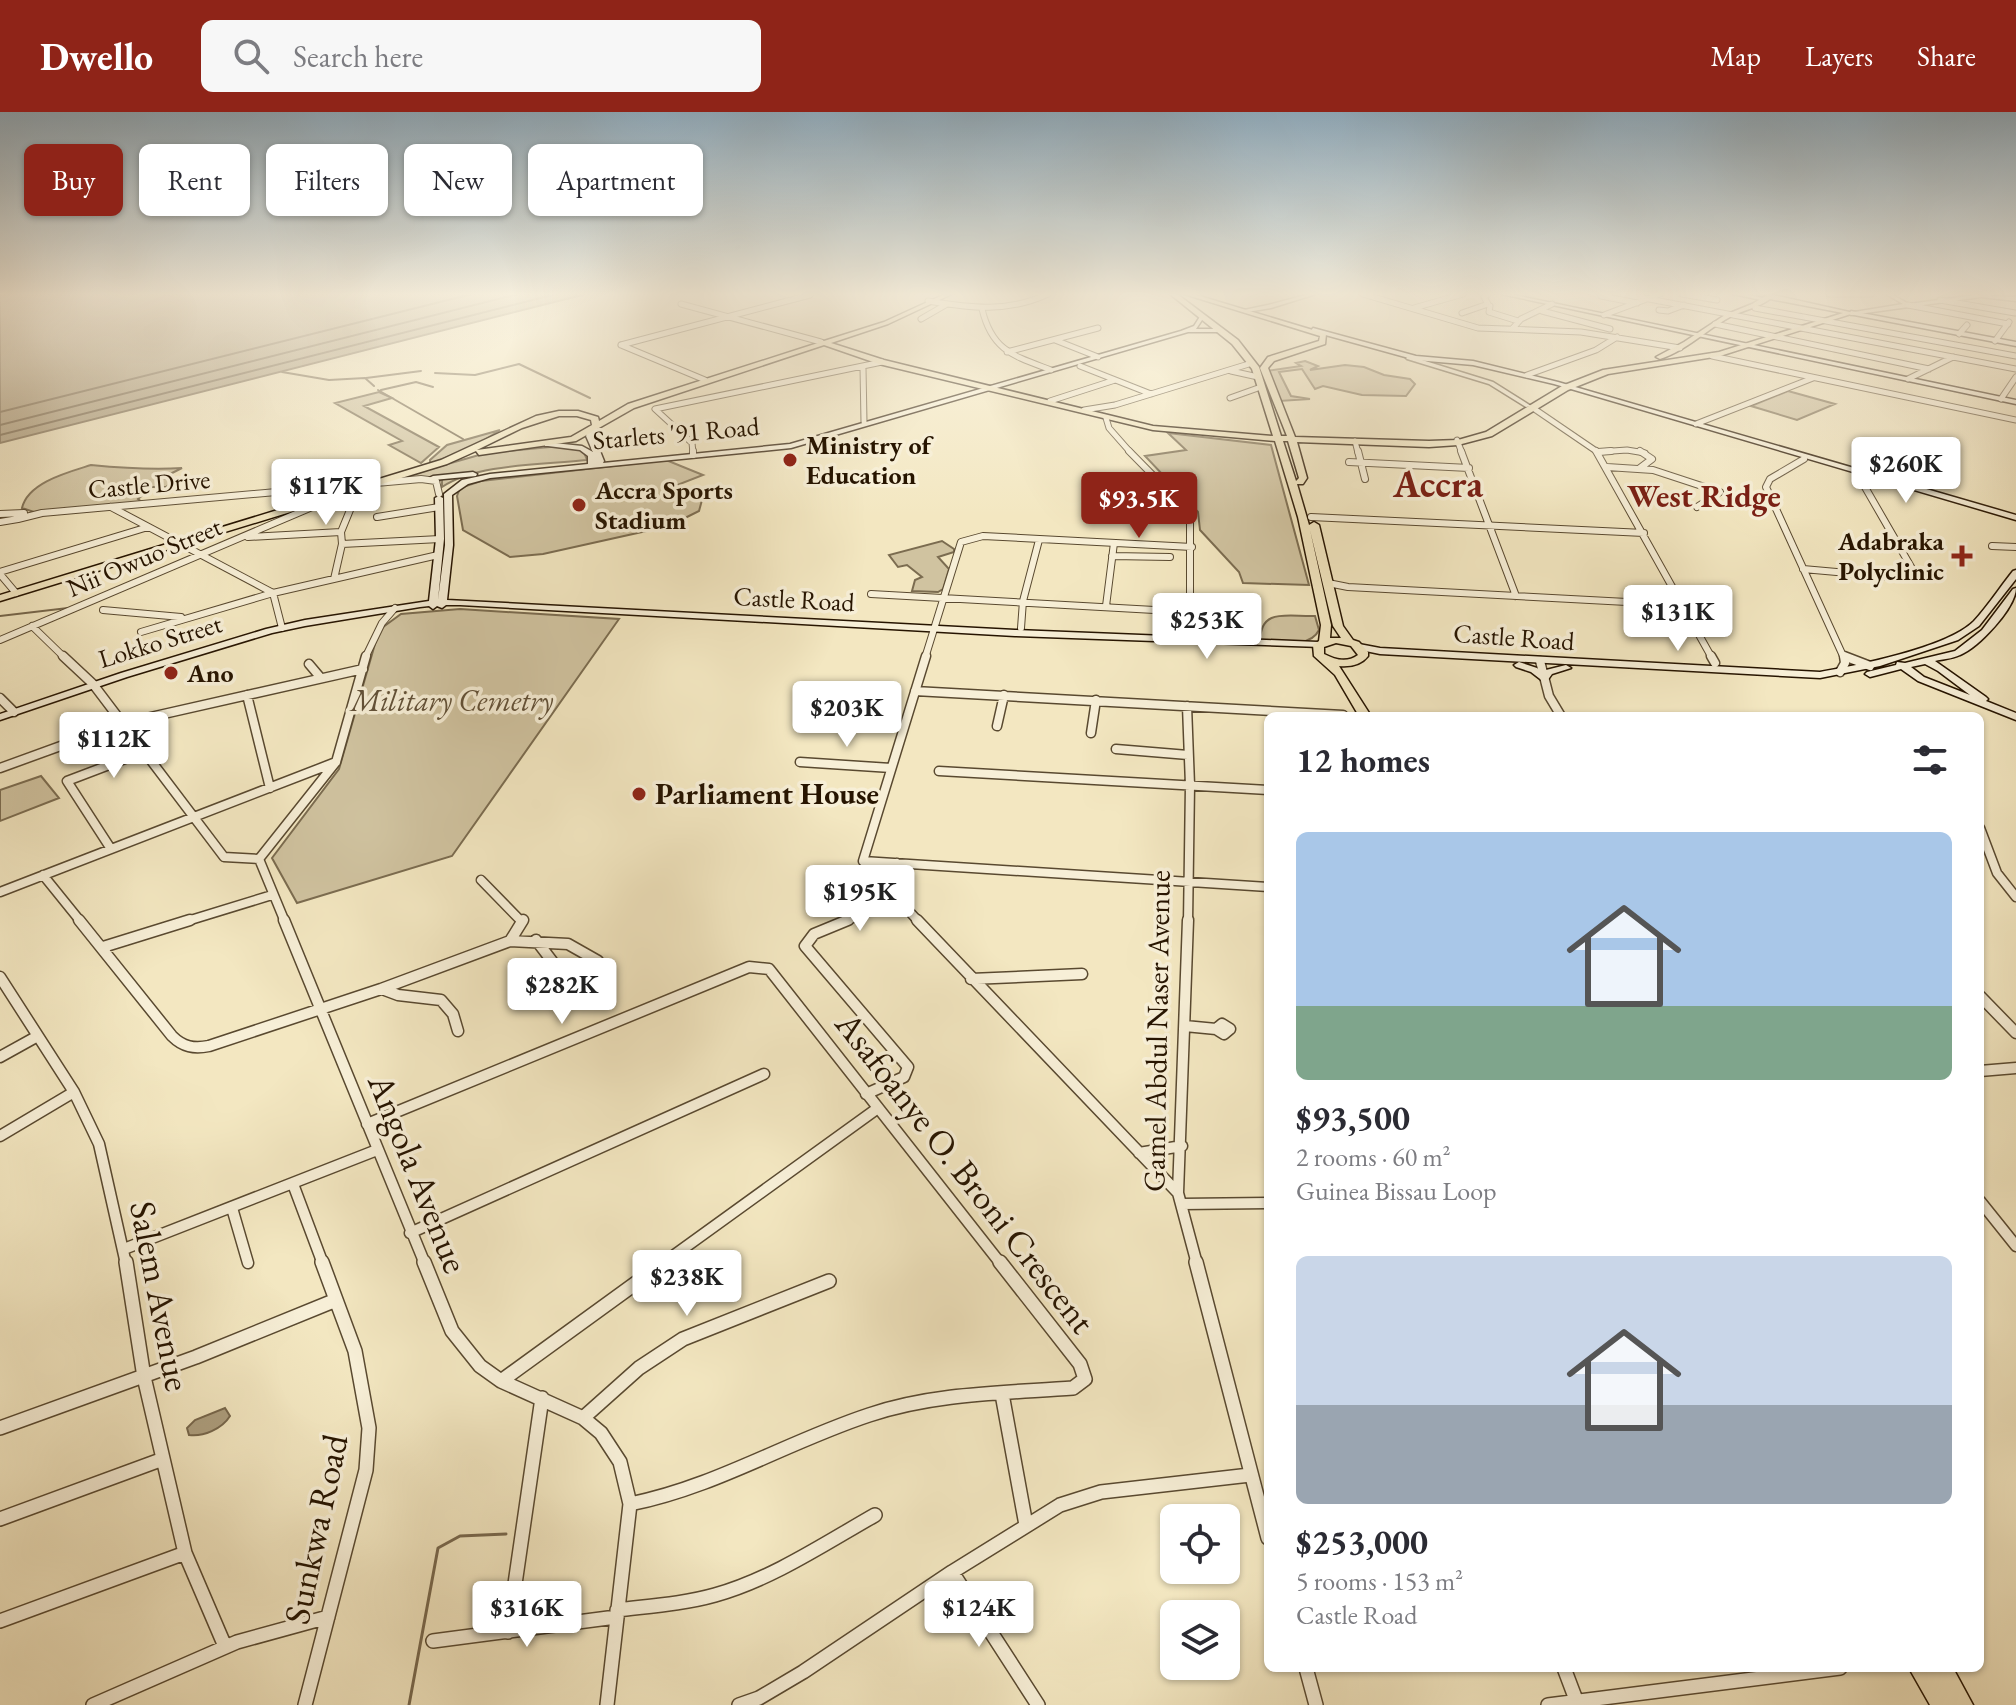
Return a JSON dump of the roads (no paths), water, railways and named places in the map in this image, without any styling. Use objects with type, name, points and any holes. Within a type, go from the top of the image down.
[{"type":"main road","points":[[444,462],[467,454],[536,419],[628,404],[744,368]]},
{"type":"main road","points":[[548,444],[593,428],[631,406],[749,368]]},
{"type":"main road","points":[[911,368],[996,387],[1109,420],[1178,431],[1285,439],[1458,441]]},
{"type":"main road","points":[[919,368],[1084,410],[1109,420],[1285,439],[1415,442],[1458,441],[1482,434],[1589,373],[1613,368]]},
{"type":"main road","name":"Starlets '91 Road","points":[[594,462],[791,446],[1057,368]]},
{"type":"main road","points":[[1254,368],[1270,410],[1275,412],[1300,482],[1333,587],[1338,626],[1355,653],[1351,674],[1354,685],[1371,712]]},
{"type":"main road","points":[[1264,368],[1285,439],[1324,614],[1322,651],[1363,712]]},
{"type":"main road","points":[[1488,368],[1564,386],[2016,520]]},
{"type":"main road","points":[[1497,368],[2016,520]]},
{"type":"main road","points":[[1858,368],[2016,402]]},
{"type":"main road","name":"Starlets '91 Road","points":[[862,424],[996,387]]},
{"type":"main road","points":[[571,413],[592,417],[597,422],[590,436],[594,462]]},
{"type":"main road","points":[[511,431],[509,438],[513,441],[533,445]]},
{"type":"main road","points":[[1248,437],[1269,442],[1285,439]]},
{"type":"main road","points":[[0,598],[485,451],[548,444],[582,448],[592,455],[594,462]]},
{"type":"main road","name":"Starlets '91 Road","points":[[439,601],[447,498],[456,487],[490,476],[532,470],[694,454]]},
{"type":"main road","name":"Starlets '91 Road","points":[[439,601],[438,555],[444,525],[439,494],[455,482],[484,474],[532,470]]},
{"type":"main road","points":[[433,478],[484,474]]},
{"type":"main road","name":"Castle Road","points":[[1355,653],[1380,651],[1540,663],[1712,667],[1731,672],[1820,675],[1871,668],[1939,645],[1976,624],[2016,573]]},
{"type":"main road","name":"Castle Road","points":[[1355,653],[1393,658],[1519,665],[1540,663],[1566,668],[1802,682],[1953,655],[1985,632],[2016,591]]},
{"type":"main road","name":"Castle Road","points":[[439,601],[1322,651]]},
{"type":"main road","name":"Castle Road","points":[[439,601],[485,604]]},
{"type":"main road","name":"Lokko Street","points":[[397,610],[439,601]]},
{"type":"main road","name":"Lokko Street","points":[[0,717],[93,684],[282,628],[439,601]]},
{"type":"main road","points":[[1871,668],[1900,663],[1911,657],[1954,646],[1976,624]]},
{"type":"main road","name":"Castle Road","points":[[1102,637],[1190,640],[1322,651]]},
{"type":"main road","points":[[1322,651],[1355,653]]},
{"type":"main road","points":[[1322,651],[1355,653]]},
{"type":"main road","points":[[1871,668],[1946,682],[1953,655]]},
{"type":"main road","points":[[1911,657],[1927,661],[1949,674],[1971,693],[2016,711]]},
{"type":"main road","points":[[1900,663],[1924,680],[2016,717]]},
{"type":"main road","points":[[1519,665],[1534,670],[1544,679],[1553,670],[1566,668]]},
{"type":"main road","points":[[1923,1672],[1943,1705]]},
{"type":"main road","points":[[1942,1672],[1961,1705]]},
{"type":"street","points":[[677,368],[705,380]]},
{"type":"street","points":[[694,454],[690,440],[655,409],[861,368]]},
{"type":"street","points":[[862,424],[863,368]]},
{"type":"street","points":[[1047,368],[1051,370]]},
{"type":"street","points":[[1086,368],[1151,394]]},
{"type":"street","points":[[1084,410],[1115,405],[1235,368]]},
{"type":"street","points":[[1449,368],[1491,383],[1531,405],[1598,452],[1683,605],[1712,667]]},
{"type":"street","points":[[1527,375],[1545,368]]},
{"type":"street","points":[[1769,368],[2016,420]]},
{"type":"street","points":[[1908,379],[1929,369]]},
{"type":"street","points":[[1216,374],[1240,371],[1258,377]]},
{"type":"street","points":[[2001,399],[2016,377]]},
{"type":"street","points":[[1696,424],[1813,378]]},
{"type":"street","points":[[1050,401],[1115,380]]},
{"type":"street","points":[[1230,398],[1258,388]]},
{"type":"street","points":[[1115,405],[1108,409],[1109,420],[1186,507],[1191,518],[1190,640]]},
{"type":"street","points":[[1355,441],[1365,479]]},
{"type":"street","points":[[1458,441],[1516,596]]},
{"type":"street","points":[[1598,452],[1632,450],[1651,455],[1650,462],[1638,469]]},
{"type":"street","points":[[1804,459],[1766,483],[1844,656],[1844,666],[1840,672]]},
{"type":"street","points":[[1349,462],[1469,468]]},
{"type":"street","points":[[1607,467],[1638,469],[1677,477],[1720,492],[1697,507]]},
{"type":"street","points":[[1803,569],[1915,579],[1914,572],[1858,475]]},
{"type":"street","points":[[433,478],[438,483],[439,494]]},
{"type":"street","name":"Castle Drive","points":[[20,517],[433,478]]},
{"type":"street","points":[[334,579],[342,544],[341,532],[359,488]]},
{"type":"street","name":"Nii Owuo Street","points":[[0,640],[348,491]]},
{"type":"street","points":[[111,507],[273,593],[282,628]]},
{"type":"street","points":[[377,517],[439,507]]},
{"type":"street","points":[[0,518],[20,517]]},
{"type":"street","points":[[0,518],[20,517]]},
{"type":"street","points":[[0,529],[20,517]]},
{"type":"street","points":[[1311,517],[1644,533]]},
{"type":"street","points":[[16,593],[0,573],[148,527]]},
{"type":"street","points":[[241,537],[341,532]]},
{"type":"street","points":[[863,861],[963,540],[983,536],[1192,547]]},
{"type":"street","points":[[342,544],[440,539]]},
{"type":"street","points":[[1021,628],[1023,601],[1039,540]]},
{"type":"street","points":[[1106,606],[1114,543]]},
{"type":"street","points":[[1992,546],[2016,547]]},
{"type":"street","points":[[141,632],[273,593],[438,555]]},
{"type":"street","points":[[1112,556],[1170,557]]},
{"type":"street","points":[[1333,587],[1683,605]]},
{"type":"street","points":[[871,594],[1190,612]]},
{"type":"street","points":[[103,610],[184,618]]},
{"type":"street","points":[[32,626],[93,684],[224,857],[259,859],[268,842],[336,762],[371,639],[382,623],[397,610]]},
{"type":"street","points":[[382,623],[397,610]]},
{"type":"street","points":[[1844,656],[1871,668]]},
{"type":"street","points":[[1540,663],[1559,712]]},
{"type":"street","points":[[309,664],[320,677]]},
{"type":"street","points":[[0,768],[124,723],[363,669]]},
{"type":"street","points":[[915,691],[1291,712]]},
{"type":"street","points":[[247,695],[270,788]]},
{"type":"street","points":[[997,726],[1004,695]]},
{"type":"street","points":[[0,698],[14,712]]},
{"type":"street","points":[[1091,733],[1096,700]]},
{"type":"street","name":"Gamel Abdul Naser Avenue","points":[[1187,706],[1190,785],[1180,1199],[1264,1524]]},
{"type":"street","points":[[1116,749],[1188,755]]},
{"type":"street","points":[[111,849],[67,781],[146,751]]},
{"type":"street","points":[[0,892],[336,762]]},
{"type":"street","points":[[800,762],[891,768]]},
{"type":"street","points":[[939,771],[1264,790]]},
{"type":"street","points":[[1984,844],[1996,874],[2016,897]]},
{"type":"street","name":"Angola Avenue","points":[[259,859],[452,1331],[480,1366],[501,1381],[583,1418],[601,1433],[620,1462],[630,1504],[607,1705]]},
{"type":"street","points":[[863,861],[1264,887]]},
{"type":"street","points":[[863,861],[1180,1199],[1264,1203]]},
{"type":"street","points":[[881,883],[897,863]]},
{"type":"street","points":[[43,875],[181,1046],[193,1049],[320,1010],[510,941],[536,940],[575,945],[598,961]]},
{"type":"street","points":[[481,880],[507,910],[523,920],[510,941]]},
{"type":"street","points":[[103,947],[272,895]]},
{"type":"street","points":[[866,1094],[904,1077],[908,1067],[805,946],[814,934],[897,900]]},
{"type":"street","points":[[536,940],[552,961]]},
{"type":"street","name":"Asafoanye O. Broni Crescent","points":[[367,1124],[757,966],[769,969],[1080,1364],[1085,1379],[1073,1388],[942,1398],[894,1407],[831,1430],[691,1490],[630,1504]]},
{"type":"street","points":[[971,979],[1082,974]]},
{"type":"street","name":"Salem Avenue","points":[[0,977],[5,992],[74,1092],[99,1144],[124,1249],[144,1377],[185,1553],[224,1644]]},
{"type":"street","points":[[381,989],[398,995],[441,1000],[453,1014],[458,1031]]},
{"type":"street","points":[[1984,1000],[2016,1033]]},
{"type":"street","points":[[1185,1026],[1216,1029]]},
{"type":"street","points":[[0,1057],[36,1037]]},
{"type":"street","points":[[1984,1071],[2016,1068]]},
{"type":"street","points":[[410,1233],[764,1074]]},
{"type":"street","points":[[0,1136],[74,1092]]},
{"type":"street","points":[[501,1381],[878,1108]]},
{"type":"street","points":[[1139,1153],[1182,1146]]},
{"type":"street","points":[[124,1249],[377,1150]]},
{"type":"street","name":"Sunkwa Road","points":[[293,1184],[355,1351],[369,1428],[369,1452],[305,1705]]},
{"type":"street","points":[[1984,1206],[2016,1246]]},
{"type":"street","points":[[232,1208],[248,1263]]},
{"type":"street","points":[[583,1418],[639,1368],[683,1339],[829,1281]]},
{"type":"street","points":[[0,1428],[144,1377],[336,1300]]},
{"type":"street","points":[[1002,1394],[1026,1525]]},
{"type":"street","points":[[508,1632],[542,1398]]},
{"type":"street","points":[[0,1519],[163,1459]]},
{"type":"street","points":[[739,1705],[759,1698],[793,1678],[952,1572],[1060,1505],[1086,1495],[1250,1475]]},
{"type":"street","points":[[433,1641],[617,1614],[727,1591],[813,1550],[875,1515]]},
{"type":"street","points":[[0,1621],[185,1553]]},
{"type":"street","points":[[952,1572],[1038,1705]]},
{"type":"street","points":[[93,1705],[224,1644],[296,1622],[328,1617]]},
{"type":"street","points":[[1307,1672],[1316,1705]]},
{"type":"street","points":[[1565,1672],[1577,1703]]},
{"type":"street","points":[[1548,1705],[1810,1672]]},
{"type":"water","points":[[0,368],[294,368],[0,443]]},
{"type":"water","points":[[225,1408],[230,1416],[222,1425],[206,1433],[189,1435],[187,1428],[195,1420]]},
{"type":"waterway","points":[[435,373],[475,375],[502,368]]},
{"type":"waterway","points":[[528,368],[590,398]]},
{"type":"waterway","points":[[366,378],[421,371]]},
{"type":"waterway","points":[[282,372],[329,380],[365,378],[374,386]]},
{"type":"waterway","points":[[381,390],[416,382],[433,387]]},
{"type":"waterway","points":[[378,390],[463,439]]},
{"type":"waterway","points":[[0,616],[68,608]]},
{"type":"waterway","points":[[409,1705],[438,1548],[460,1536],[506,1534]]},
{"type":"place","name":"Ministry of Education","points":[[790,460]]},
{"type":"place","name":"Accra Sports Stadium","points":[[579,505]]},
{"type":"place","name":"Adabraka Polyclinic","points":[[1962,556]]},
{"type":"place","name":"Ano","points":[[171,673]]},
{"type":"place","name":"Parliament House","points":[[639,794]]},
{"type":"district","name":"Accra","points":[[1438,484]]},
{"type":"district","name":"West Ridge","points":[[1704,496]]},
{"type":"park label","name":"Military Cemetry","points":[[452,701]]}]
